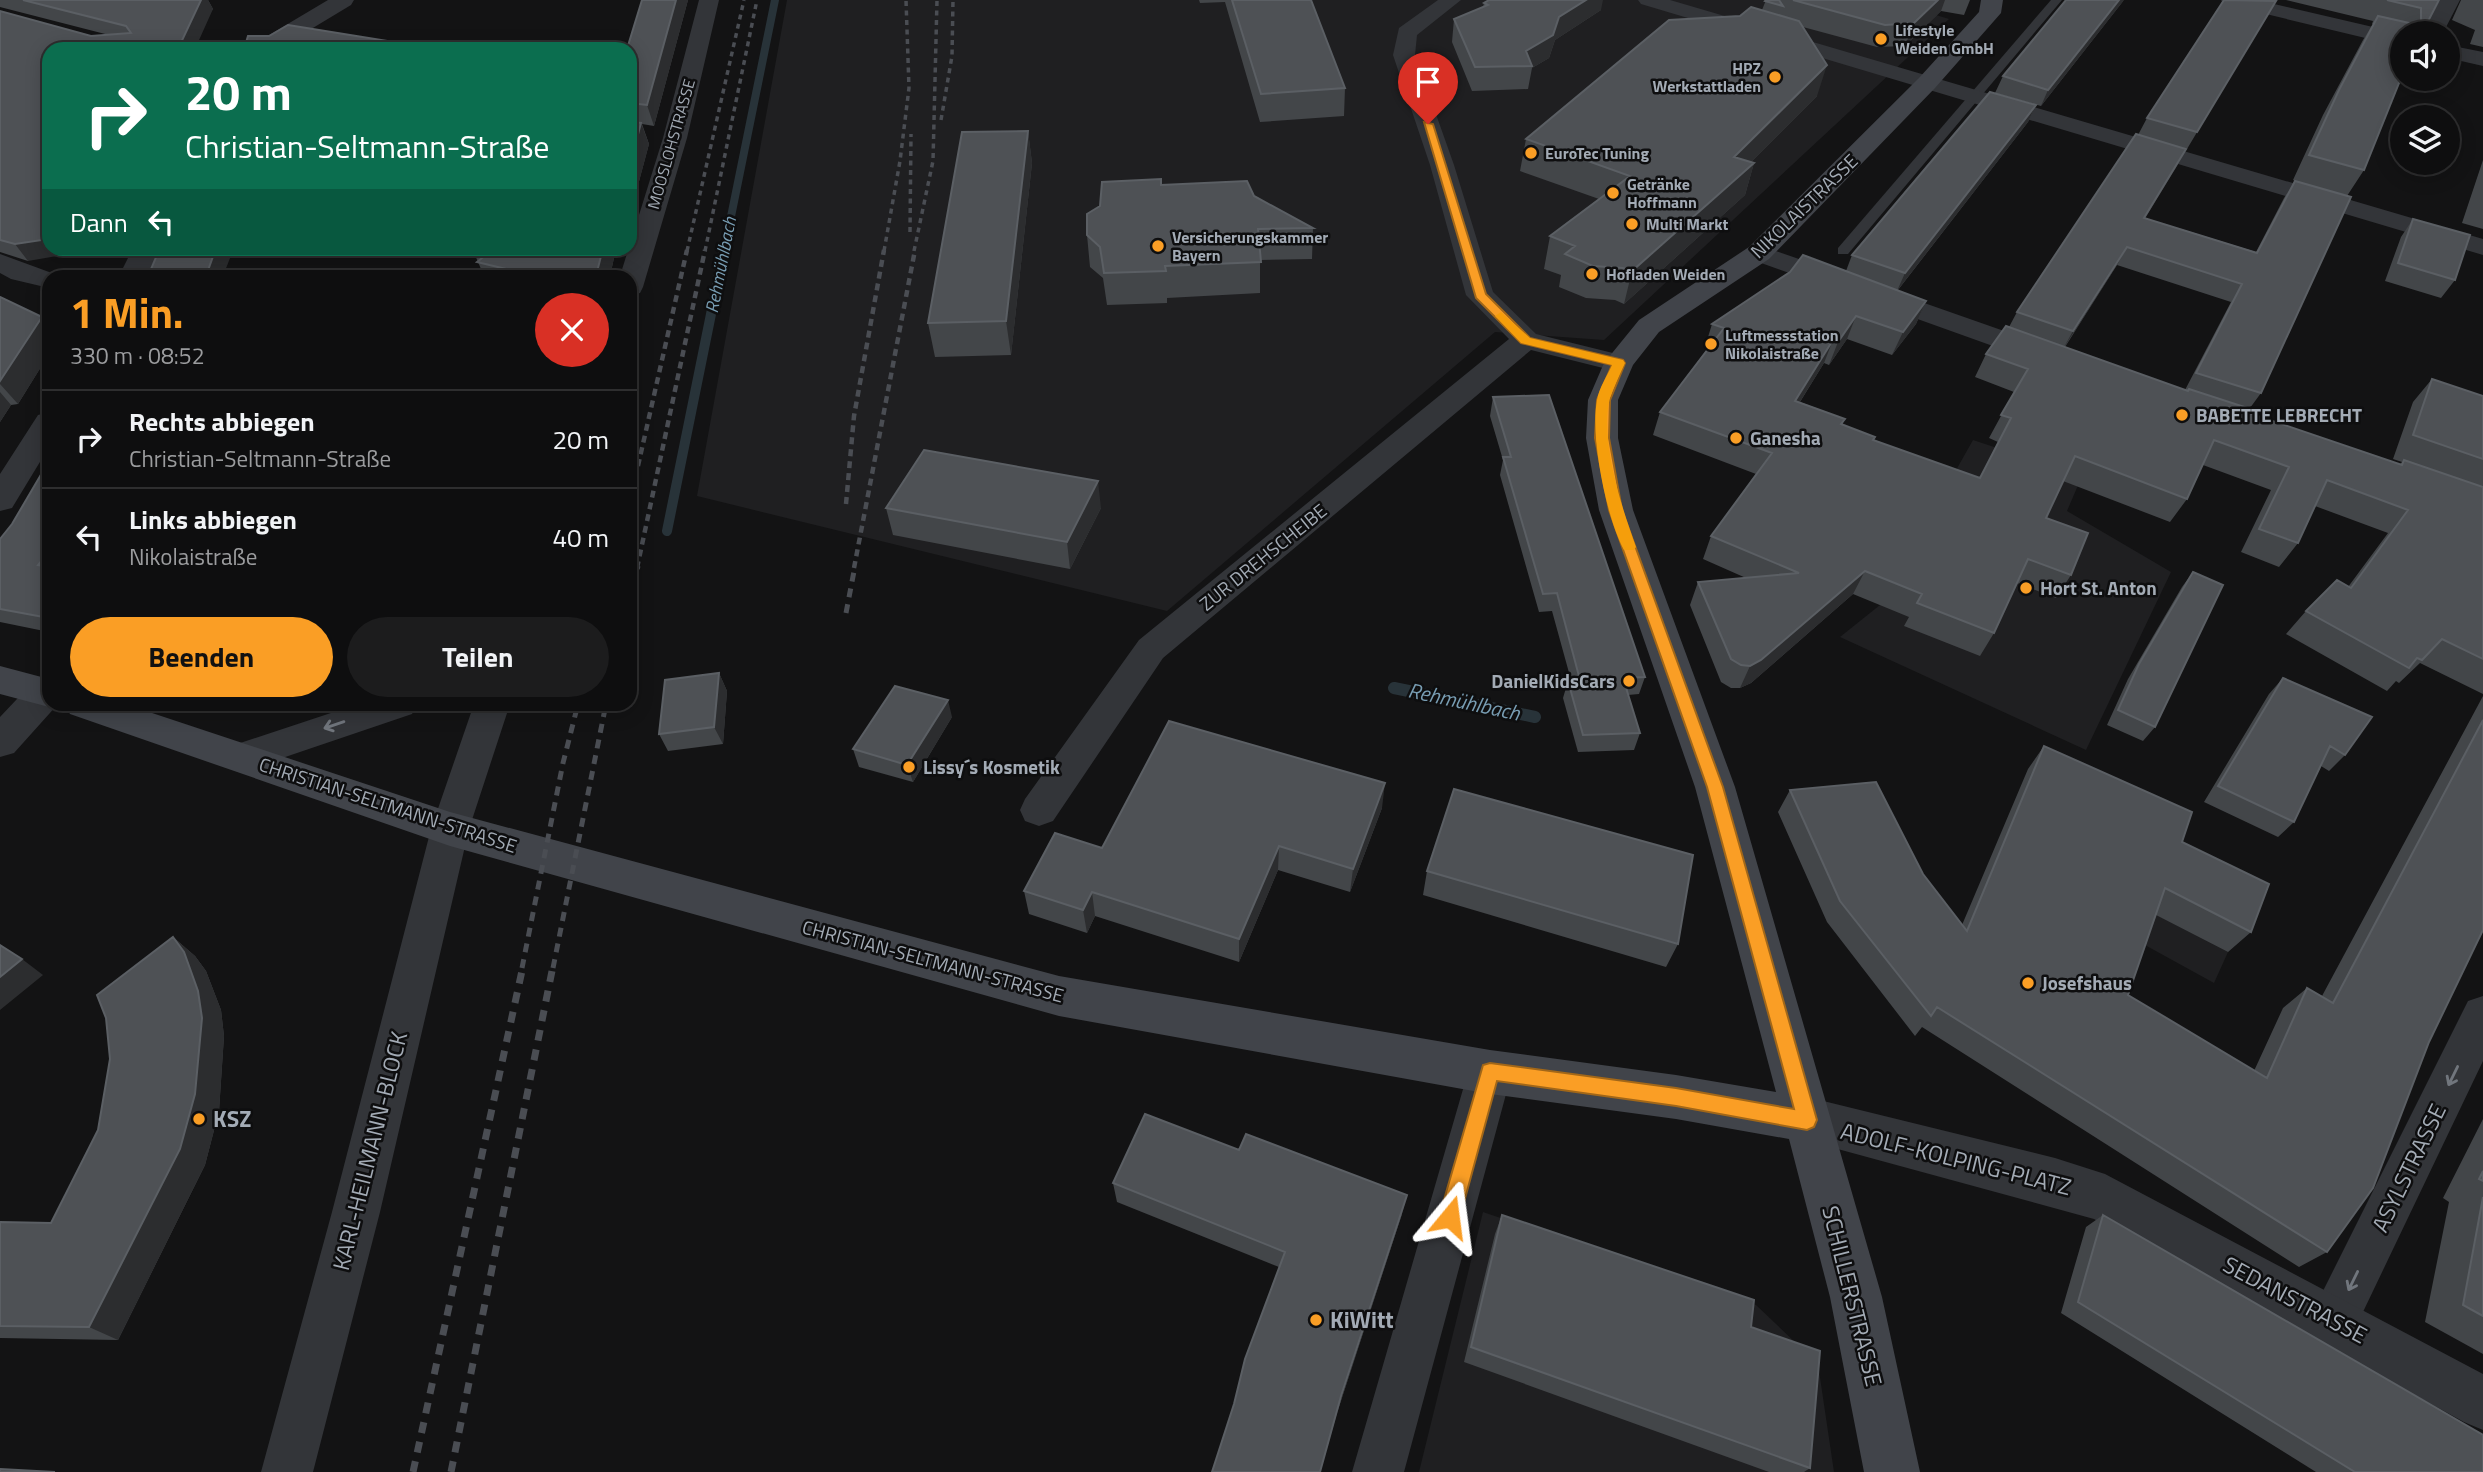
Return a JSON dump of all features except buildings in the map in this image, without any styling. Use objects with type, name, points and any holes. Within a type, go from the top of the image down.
[{"type":"main road","name":"NIKOLAISTRASSE","points":[[1807,1120],[1715,787],[1616,510],[1602,438],[1603,400],[1619,363],[1649,326],[1759,253],[1927,83],[1990,13],[1992,0]]},
{"type":"main road","points":[[0,680],[42,692]]},
{"type":"main road","name":"CHRISTIAN-SELTMANN-STRASSE","points":[[104,711],[450,829],[1059,996],[1490,1072],[1676,1097],[1807,1120]]},
{"type":"main road","name":"SCHILLERSTRASSE","points":[[1807,1120],[1856,1297],[1892,1472]]},
{"type":"street","points":[[274,42],[343,0]]},
{"type":"street","name":"MOOSLOHSTRASSE","points":[[634,270],[664,137],[709,0]]},
{"type":"street","points":[[1451,0],[1407,33],[1404,55],[1442,165],[1480,295],[1526,340],[1619,363]]},
{"type":"street","points":[[1648,0],[1681,4],[1927,83],[2483,247]]},
{"type":"street","points":[[2231,0],[2390,38]]},
{"type":"street","points":[[2439,21],[2450,0]]},
{"type":"street","points":[[2460,54],[2483,59]]},
{"type":"street","points":[[1759,253],[2069,364]]},
{"type":"street","points":[[0,262],[20,273],[42,278]]},
{"type":"street","name":"ZUR DREHSCHEIBE","points":[[1039,810],[1151,649],[1526,340]]},
{"type":"street","points":[[0,500],[42,433]]},
{"type":"street","points":[[0,742],[42,698]]},
{"type":"street","points":[[241,757],[378,711]]},
{"type":"street","points":[[450,829],[490,711]]},
{"type":"street","name":"KARL-HEILMANN-BLOCK","points":[[287,1472],[356,1212],[450,829]]},
{"type":"street","name":"ASYLSTRASSE","points":[[2334,1320],[2483,1015]]},
{"type":"street","points":[[1378,1472],[1490,1072]]},
{"type":"street","name":"ADOLF-KOLPING-PLATZ","points":[[1807,1120],[2055,1182],[2105,1198]]},
{"type":"street","name":"SEDANSTRASSE","points":[[2105,1198],[2334,1320],[2483,1404]]},
{"type":"lane","points":[[1843,251],[2057,0]]},
{"type":"shaded area","points":[[787,0],[1910,0],[1920,10],[1949,19],[1604,340],[1495,332],[1167,611],[697,496]]},
{"type":"shaded area","name":"Hort St. Anton","points":[[1973,440],[2082,476],[2067,511],[2171,572],[2086,750],[1840,637],[1880,605]]},
{"type":"shaded area","points":[[2145,909],[2228,952],[2214,983],[2134,939]]},
{"type":"shaded area","points":[[1483,1212],[1756,1305],[1818,1364],[1834,1472],[1419,1472]]},
{"type":"waterway","name":"Rehmühlbach","points":[[724,251],[775,0]]},
{"type":"waterway","name":"Rehmühlbach","points":[[667,531],[724,250]]},
{"type":"waterway","name":"Rehmühlbach","points":[[1394,688],[1535,717]]},
{"type":"railway","points":[[687,251],[744,0]]},
{"type":"railway","points":[[705,251],[757,0]]},
{"type":"railway","points":[[884,251],[900,161],[909,88],[906,0]]},
{"type":"railway","points":[[914,251],[933,161],[937,0]]},
{"type":"railway","points":[[941,120],[952,56],[953,0]]},
{"type":"railway","points":[[910,232],[911,134]]},
{"type":"railway","points":[[637,470],[687,250]]},
{"type":"railway","points":[[637,568],[705,250]]},
{"type":"railway","points":[[846,504],[854,416],[884,250]]},
{"type":"railway","points":[[854,568],[915,250]]},
{"type":"railway","points":[[637,570],[638,566]]},
{"type":"railway","points":[[846,613],[855,566]]},
{"type":"railway","points":[[522,968],[563,763],[576,711]]},
{"type":"railway","points":[[553,968],[605,711]]},
{"type":"railway","points":[[413,1472],[523,966]]},
{"type":"railway","points":[[451,1472],[553,966]]},
{"type":"slow traffic","points":[[1501,316],[1526,340],[1619,363],[1603,400],[1602,438],[1616,510],[1629,547]]},
{"type":"place","name":"Lifestyle Weiden GmbH","points":[[1881,39]]},
{"type":"place","name":"HPZ Werkstattladen","points":[[1775,77]]},
{"type":"place","name":"EuroTec Tuning","points":[[1531,153]]},
{"type":"place","name":"Getränke Hoffmann","points":[[1613,193]]},
{"type":"place","name":"Multi Markt","points":[[1632,224]]},
{"type":"place","name":"Versicherungskammer Bayern","points":[[1158,246]]},
{"type":"place","name":"Hofladen Weiden","points":[[1592,274]]},
{"type":"place","name":"Luftmessstation Nikolaistraße","points":[[1711,344]]},
{"type":"place","name":"BABETTE LEBRECHT","points":[[2182,415]]},
{"type":"place","name":"Ganesha","points":[[1736,438]]},
{"type":"place","name":"Hort St. Anton","points":[[2026,588]]},
{"type":"place","name":"DanielKidsCars","points":[[1629,681]]},
{"type":"place","name":"Lissy´s Kosmetik","points":[[909,767]]},
{"type":"place","name":"Josefshaus","points":[[2028,983]]},
{"type":"place","name":"KSZ","points":[[199,1119]]},
{"type":"place","name":"KiWitt","points":[[1316,1320]]},
{"type":"route","points":[[1428,124],[1480,295],[1526,340],[1619,363],[1603,400],[1602,438],[1616,510],[1715,787],[1807,1120],[1676,1097],[1490,1072],[1450,1217]]}]
